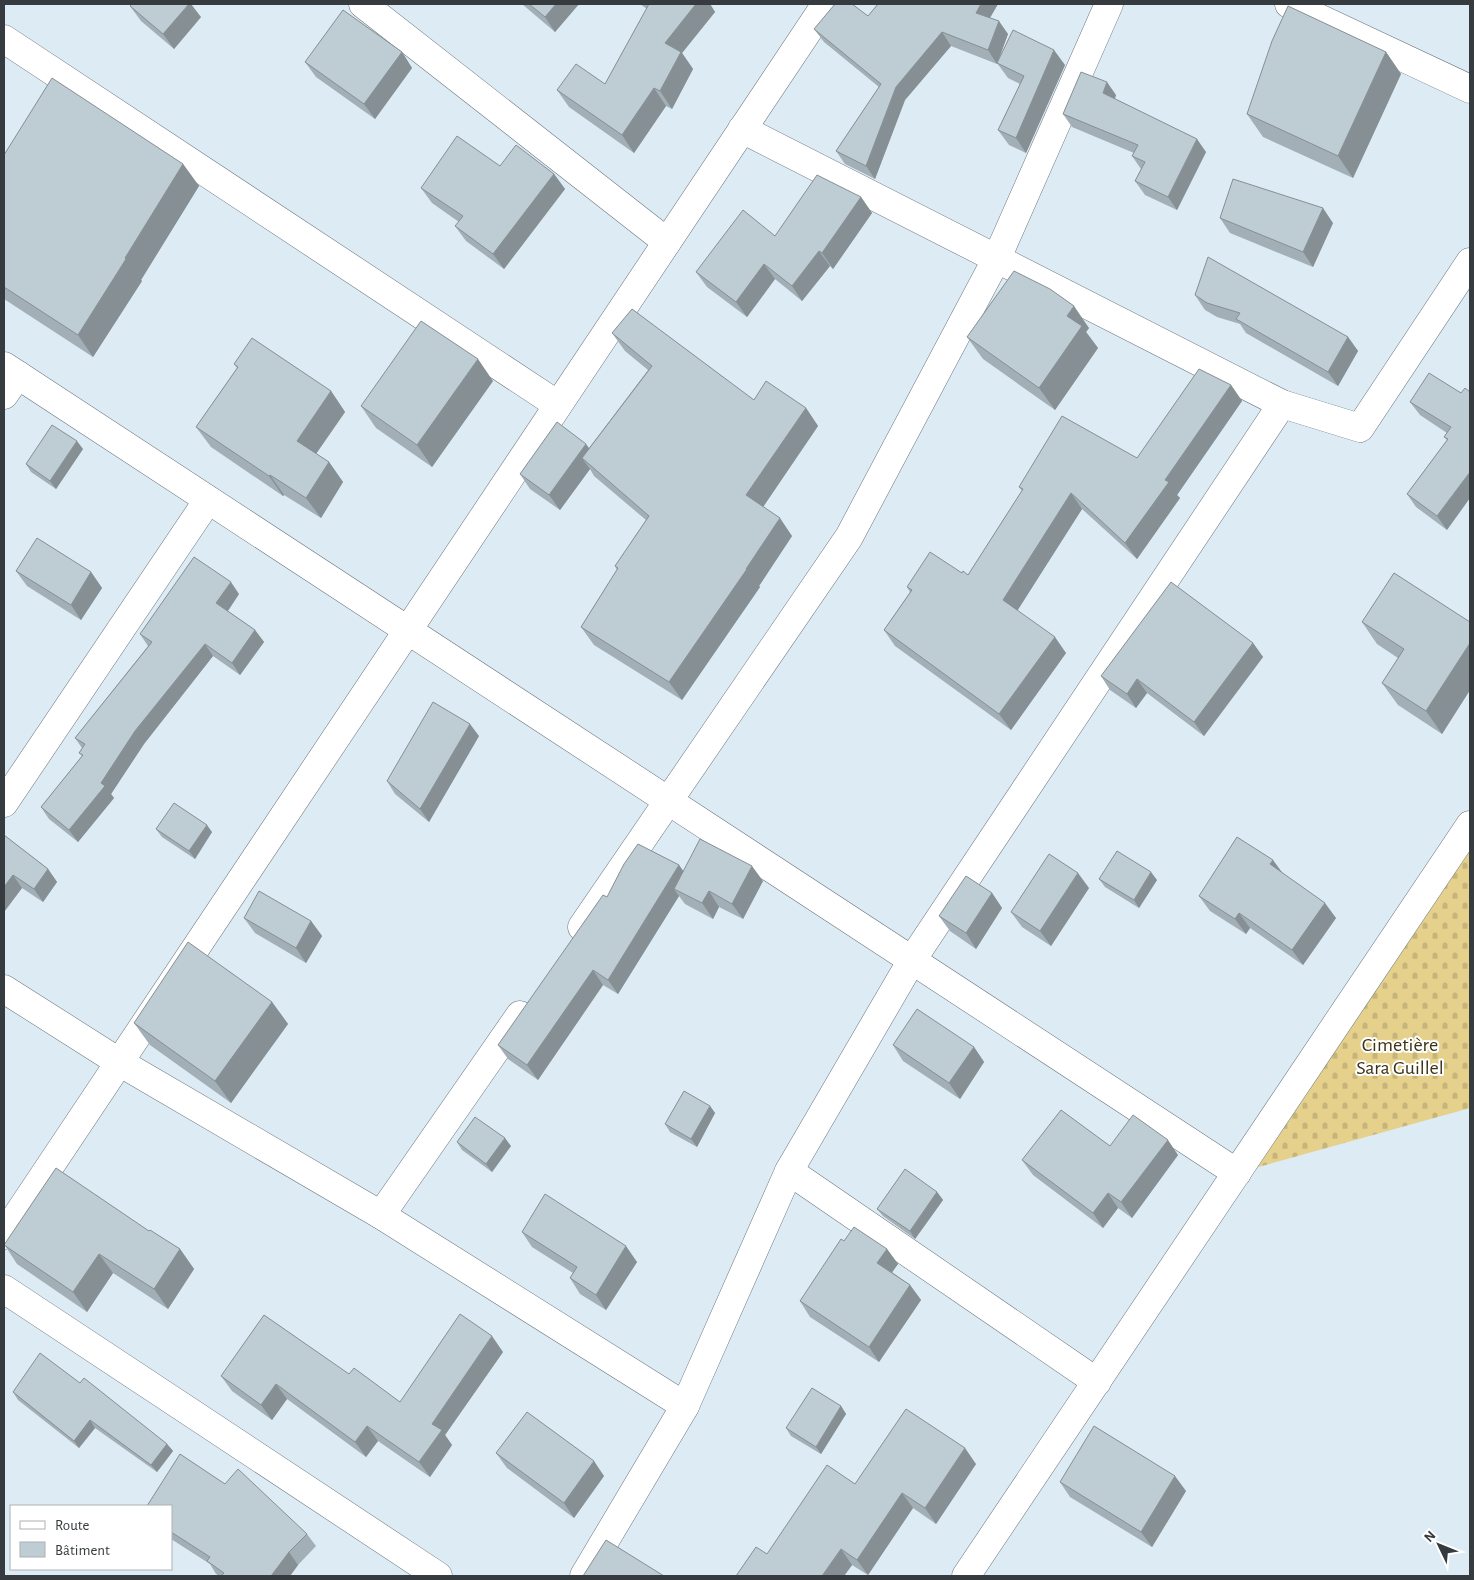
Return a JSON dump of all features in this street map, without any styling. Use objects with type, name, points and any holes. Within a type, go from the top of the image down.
[{"type":"street","points":[[363,4],[667,242]]},
{"type":"street","points":[[4,1235],[826,4]]},
{"type":"street","points":[[568,947],[849,537],[996,258],[1109,4]]},
{"type":"street","points":[[1289,4],[1470,89]]},
{"type":"street","points":[[4,39],[558,405]]},
{"type":"street","points":[[742,129],[1282,404],[1360,428],[1470,262]]},
{"type":"street","points":[[9,378],[208,500],[1237,1172]]},
{"type":"street","points":[[584,1576],[685,1406],[789,1171],[912,960],[1282,404]]},
{"type":"street","points":[[4,803],[208,500]]},
{"type":"street","points":[[966,1576],[1470,825]]},
{"type":"street","points":[[4,989],[119,1062],[381,1215],[685,1406]]},
{"type":"street","points":[[381,1215],[534,996]]},
{"type":"street","points":[[789,1171],[1097,1382]]},
{"type":"street","points":[[4,1289],[438,1576]]},
{"type":"green space","name":"Cimetière Sara Guillel","points":[[1470,825],[1470,1108],[1237,1173]]},
{"type":"building","points":[[132,4],[189,4],[163,34],[130,6]]},
{"type":"building","points":[[529,4],[556,4],[545,17]]},
{"type":"building","points":[[649,4],[696,4],[665,43],[681,52],[660,91],[654,88],[622,135],[557,90],[576,64],[605,84]]},
{"type":"building","points":[[835,4],[852,4],[868,16],[878,4],[981,4],[976,13],[999,21],[988,50],[942,32],[896,87],[866,166],[836,151],[881,84],[814,29]]},
{"type":"building","points":[[1288,6],[1386,52],[1338,156],[1247,114],[1272,41]]},
{"type":"building","points":[[343,10],[402,52],[364,104],[305,62]]},
{"type":"building","points":[[1013,30],[1054,50],[1016,138],[998,130],[1024,76],[997,63]]},
{"type":"building","points":[[1081,72],[1107,82],[1103,93],[1197,139],[1168,197],[1135,181],[1145,162],[1132,156],[1138,145],[1063,114]]},
{"type":"building","points":[[52,78],[183,164],[78,335],[4,287],[4,155]]},
{"type":"building","points":[[457,136],[500,166],[516,145],[554,174],[493,254],[455,226],[463,216],[421,188]]},
{"type":"building","points":[[817,175],[861,197],[822,253],[819,251],[792,286],[764,264],[736,302],[696,272],[743,210],[775,236]]},
{"type":"building","points":[[1233,179],[1323,208],[1303,252],[1220,218]]},
{"type":"building","points":[[1208,257],[1348,337],[1328,372],[1236,319],[1240,313],[1207,303],[1195,295]]},
{"type":"building","points":[[1014,271],[1050,289],[1074,306],[1067,316],[1082,326],[1039,388],[967,337]]},
{"type":"building","points":[[632,309],[754,400],[766,381],[806,408],[746,495],[780,518],[669,682],[581,627],[618,568],[615,566],[649,516],[582,458],[652,366],[612,333]]},
{"type":"building","points":[[421,321],[478,359],[417,445],[361,406]]},
{"type":"building","points":[[252,338],[331,391],[297,441],[329,462],[306,498],[269,476],[196,427],[238,367],[234,364]]},
{"type":"building","points":[[1199,369],[1231,385],[1165,480],[1169,482],[1125,543],[1071,493],[1003,600],[1055,637],[999,714],[884,630],[912,590],[907,587],[930,552],[968,575],[1023,489],[1019,487],[1062,416],[1137,458]]},
{"type":"building","points":[[1429,373],[1461,393],[1465,388],[1470,392],[1470,472],[1437,516],[1407,494],[1448,439],[1444,437],[1451,427],[1410,402]]},
{"type":"building","points":[[557,422],[586,444],[549,495],[520,474]]},
{"type":"building","points":[[52,425],[77,441],[50,481],[26,464]]},
{"type":"building","points":[[37,538],[91,572],[71,605],[16,571]]},
{"type":"building","points":[[194,557],[231,582],[216,603],[255,630],[232,663],[205,644],[135,731],[101,783],[105,786],[69,830],[41,807],[83,755],[79,753],[85,744],[75,738],[152,642],[140,634]]},
{"type":"building","points":[[1394,573],[1470,622],[1470,643],[1426,711],[1382,683],[1404,649],[1362,622]]},
{"type":"building","points":[[1171,582],[1253,643],[1194,722],[1137,679],[1127,694],[1101,676]]},
{"type":"building","points":[[433,702],[470,724],[420,809],[387,781]]},
{"type":"building","points":[[174,803],[207,825],[189,851],[156,829]]},
{"type":"building","points":[[4,835],[48,869],[34,889],[13,875],[4,887]]},
{"type":"building","points":[[1237,837],[1273,860],[1270,864],[1325,903],[1292,950],[1239,913],[1235,919],[1199,896]]},
{"type":"building","points":[[700,839],[752,866],[732,904],[709,891],[702,903],[674,889]]},
{"type":"building","points":[[638,844],[679,865],[608,980],[593,970],[527,1065],[498,1045],[603,895],[607,897],[624,864]]},
{"type":"building","points":[[1117,851],[1151,872],[1134,900],[1099,879]]},
{"type":"building","points":[[1049,854],[1078,873],[1040,931],[1011,912]]},
{"type":"building","points":[[966,876],[992,893],[966,933],[939,916]]},
{"type":"building","points":[[259,891],[311,921],[296,948],[244,918]]},
{"type":"building","points":[[188,942],[272,1002],[215,1081],[134,1023]]},
{"type":"building","points":[[917,1009],[974,1047],[949,1083],[893,1045]]},
{"type":"building","points":[[684,1091],[710,1106],[691,1139],[665,1124]]},
{"type":"building","points":[[1061,1110],[1110,1146],[1133,1115],[1168,1140],[1121,1202],[1108,1193],[1093,1213],[1022,1160]]},
{"type":"building","points":[[475,1117],[505,1138],[486,1164],[457,1142]]},
{"type":"building","points":[[56,1168],[149,1231],[180,1249],[154,1289],[99,1254],[73,1292],[4,1245]]},
{"type":"building","points":[[905,1169],[937,1192],[910,1231],[877,1209]]},
{"type":"building","points":[[545,1194],[626,1246],[596,1295],[570,1278],[577,1267],[522,1232]]},
{"type":"building","points":[[854,1227],[887,1249],[877,1263],[910,1285],[869,1347],[800,1301],[841,1239],[844,1241]]},
{"type":"building","points":[[460,1314],[492,1336],[432,1424],[442,1430],[419,1462],[367,1426],[355,1442],[276,1384],[261,1405],[221,1376],[264,1315],[349,1374],[354,1368],[400,1402]]},
{"type":"building","points":[[40,1353],[80,1383],[84,1378],[167,1444],[151,1465],[90,1420],[74,1441],[13,1392]]},
{"type":"building","points":[[812,1388],[841,1406],[816,1447],[786,1428]]},
{"type":"building","points":[[906,1409],[965,1448],[925,1508],[902,1493],[857,1560],[841,1549],[822,1576],[736,1576],[756,1547],[767,1554],[827,1465],[855,1484]]},
{"type":"building","points":[[527,1412],[594,1461],[564,1503],[496,1453]]},
{"type":"building","points":[[1094,1426],[1175,1476],[1141,1532],[1060,1482]]},
{"type":"building","points":[[180,1454],[225,1484],[238,1469],[307,1534],[289,1552],[271,1576],[221,1576],[224,1573],[207,1561],[210,1557],[172,1533],[172,1505],[148,1505]]},
{"type":"building","points":[[606,1540],[664,1576],[583,1576]]}]
